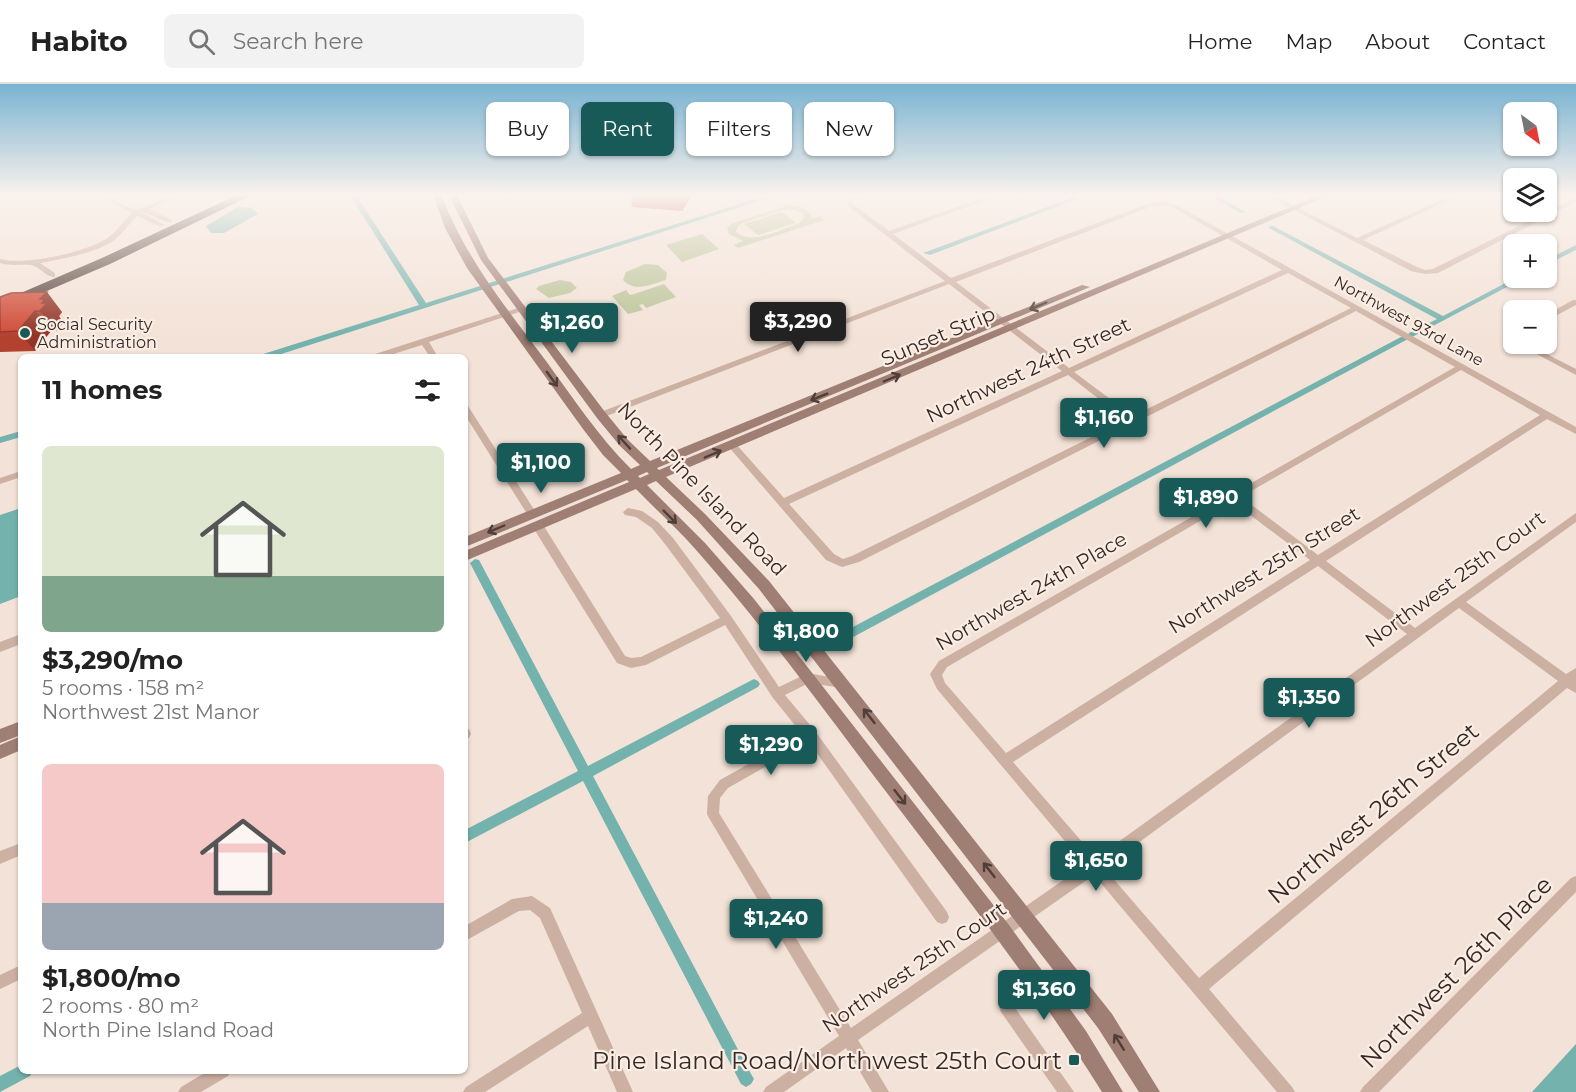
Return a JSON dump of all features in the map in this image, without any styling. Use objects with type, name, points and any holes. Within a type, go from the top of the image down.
[{"type":"highway","points":[[0,296],[123,242]]},
{"type":"highway","points":[[0,307],[146,242]]},
{"type":"main road","name":"North Pine Island Road","points":[[457,242],[479,279],[593,435],[633,480],[700,546],[749,603],[808,678],[1003,931],[1079,1038],[1113,1092]]},
{"type":"main road","name":"North Pine Island Road","points":[[476,242],[521,310],[601,415],[764,585],[843,683],[1106,1021],[1150,1092]]},
{"type":"main road","name":"Sunset Strip","points":[[468,541],[535,520],[654,472],[1204,242]]},
{"type":"main road","name":"Sunset Strip","points":[[654,472],[733,446],[1006,325]]},
{"type":"main road","name":"Sunset Strip","points":[[468,554],[535,520]]},
{"type":"main road","points":[[0,736],[18,729]]},
{"type":"main road","points":[[0,752],[18,744]]},
{"type":"street","points":[[0,261],[13,266],[36,264],[105,242]]},
{"type":"street","points":[[897,242],[1132,420]]},
{"type":"street","name":"Northwest 93rd Lane","points":[[948,281],[1051,242]]},
{"type":"street","name":"Northwest 93rd Lane","points":[[1238,242],[1576,431]]},
{"type":"street","points":[[1362,242],[1425,272],[1435,271],[1492,242]]},
{"type":"street","points":[[36,264],[52,274]]},
{"type":"street","name":"Northwest 24th Street","points":[[783,503],[1288,270]]},
{"type":"street","points":[[601,415],[948,281]]},
{"type":"street","points":[[1557,313],[1576,302]]},
{"type":"street","points":[[733,446],[830,556],[842,563],[855,560],[1357,308]]},
{"type":"street","points":[[384,354],[521,310]]},
{"type":"street","points":[[424,341],[432,354]]},
{"type":"street","points":[[1541,354],[1576,372]]},
{"type":"street","name":"Northwest 24th Place","points":[[1004,761],[941,686],[936,674],[943,664],[1460,367]]},
{"type":"street","points":[[468,413],[621,660],[631,663],[642,662],[727,619]]},
{"type":"street","name":"Northwest 25th Street","points":[[1004,761],[1546,415]]},
{"type":"street","points":[[0,481],[18,475]]},
{"type":"street","points":[[1234,497],[1415,634]]},
{"type":"street","points":[[628,512],[639,514],[655,525],[727,619],[777,694],[811,735],[942,916]]},
{"type":"street","name":"Northwest 25th Court","points":[[771,1092],[1094,867],[1576,517]]},
{"type":"street","points":[[1458,602],[1573,681]]},
{"type":"street","points":[[0,647],[18,640]]},
{"type":"street","points":[[777,694],[808,678],[843,683]]},
{"type":"street","name":"Northwest 26th Street","points":[[1199,988],[1573,681]]},
{"type":"street","points":[[811,735],[724,784],[714,796],[713,814],[880,1092]]},
{"type":"street","points":[[1004,761],[1287,1092]]},
{"type":"street","points":[[0,858],[18,850]]},
{"type":"street","name":"Northwest 26th Place","points":[[1368,1092],[1576,883]]},
{"type":"street","points":[[468,932],[517,904],[532,903],[545,913],[625,1092]]},
{"type":"street","points":[[0,982],[18,973]]},
{"type":"street","points":[[1006,1007],[1066,1092]]},
{"type":"street","points":[[471,1092],[590,1016]]},
{"type":"street","points":[[186,1092],[218,1074]]},
{"type":"green space","points":[[676,242],[711,242],[719,249],[682,262],[666,245]]},
{"type":"green space","points":[[741,242],[756,242],[738,248],[734,245]]},
{"type":"green space","points":[[645,264],[658,265],[667,273],[666,280],[638,287],[623,280],[626,272]]},
{"type":"green space","points":[[560,280],[571,282],[577,288],[570,293],[549,298],[536,289],[539,286]]},
{"type":"green space","points":[[664,284],[676,297],[646,308],[643,304],[639,305],[643,310],[628,314],[612,296],[626,290],[630,295]]},
{"type":"water","points":[[18,509],[18,597],[0,604],[0,515]]},
{"type":"water","points":[[1576,1044],[1576,1092],[1532,1092]]},
{"type":"building","points":[[47,292],[40,299],[45,299],[42,303],[47,303],[40,311],[35,311],[18,331],[0,332],[0,297],[11,293]]},
{"type":"waterway","points":[[383,242],[424,306]]},
{"type":"waterway","points":[[272,354],[626,242]]},
{"type":"waterway","points":[[927,253],[957,242]]},
{"type":"waterway","points":[[1299,242],[1443,319]]},
{"type":"waterway","points":[[1557,257],[1576,247]]},
{"type":"waterway","points":[[1443,319],[1503,287]]},
{"type":"waterway","points":[[1412,335],[1443,319]]},
{"type":"waterway","points":[[838,640],[1404,339]]},
{"type":"waterway","points":[[0,440],[18,435]]},
{"type":"waterway","points":[[475,563],[585,773]]},
{"type":"waterway","points":[[585,773],[754,684]]},
{"type":"waterway","points":[[468,835],[585,773]]},
{"type":"waterway","points":[[585,773],[746,1079]]},
{"type":"waterway","points":[[0,1084],[19,1074]]},
{"type":"place","name":"Social Security Administration","points":[[25,333]]},
{"type":"place","name":"Pine Island Road/Northwest 25th Court","points":[[1074,1060]]}]
